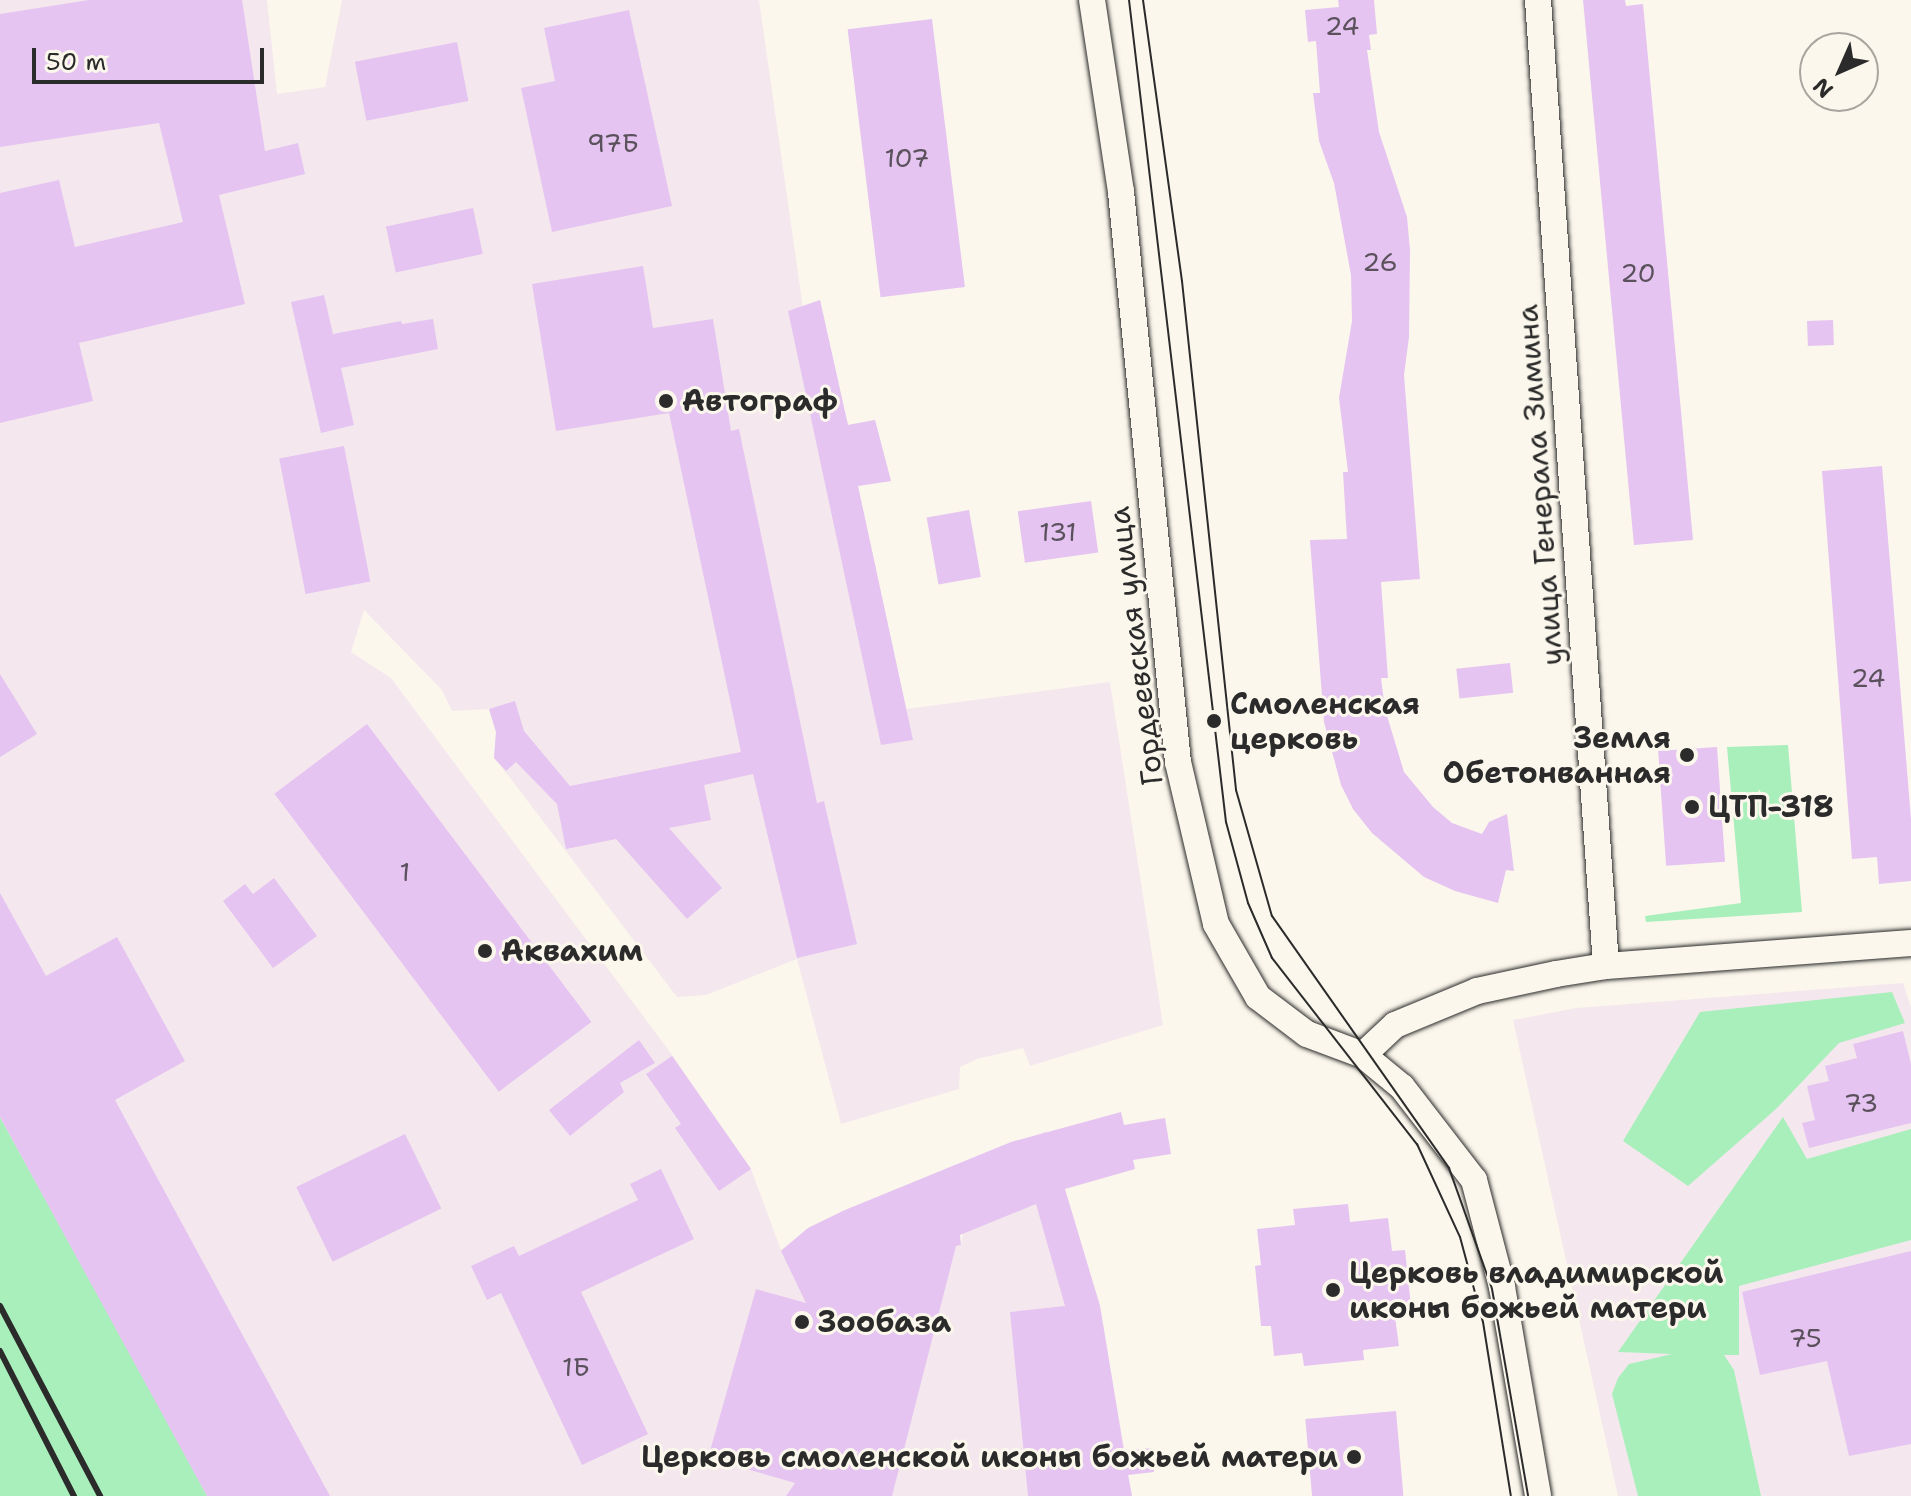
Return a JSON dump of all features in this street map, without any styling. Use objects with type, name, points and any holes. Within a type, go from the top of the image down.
[{"type":"street","name":"Гордеевская улица","points":[[1092,0],[1121,192],[1178,762],[1216,924],[1258,997],[1307,1034],[1363,1055],[1402,1087],[1474,1180],[1502,1287],[1538,1496]]},
{"type":"street","name":"улица Генерала Зимина","points":[[1538,0],[1606,966]]},
{"type":"street","points":[[1363,1055],[1395,1025],[1477,991],[1606,966],[1911,943]]},
{"type":"shaded area","points":[[0,0],[267,0],[277,94],[325,87],[342,0],[759,0],[803,308],[820,300],[847,425],[875,420],[891,481],[858,486],[906,709],[1110,682],[1163,1025],[1030,1066],[1023,1048],[977,1059],[960,1067],[959,1089],[841,1124],[797,959],[706,995],[677,997],[494,757],[496,732],[489,709],[452,711],[442,690],[364,610],[351,652],[391,678],[673,1056],[751,1169],[781,1250],[808,1228],[845,1210],[855,1248],[915,1258],[961,1245],[976,1157],[1047,1131],[1100,1306],[1132,1496],[207,1496],[0,1117]]},
{"type":"shaded area","points":[[1903,983],[1911,1007],[1911,1496],[1618,1496],[1513,1020],[1576,1008]]},
{"type":"green space","points":[[1788,745],[1802,912],[1646,922],[1645,916],[1741,903],[1727,747]]},
{"type":"green space","points":[[1892,992],[1905,1023],[1839,1043],[1776,1109],[1688,1186],[1623,1141],[1700,1012]]},
{"type":"green space","points":[[0,1117],[169,1425],[207,1496],[0,1496]]},
{"type":"green space","points":[[1783,1117],[1807,1159],[1911,1129],[1911,1240],[1739,1286],[1739,1355],[1724,1355],[1734,1370],[1761,1496],[1638,1496],[1612,1394],[1618,1378],[1629,1364],[1672,1354],[1618,1352]]},
{"type":"building","points":[[89,0],[242,0],[265,151],[298,143],[305,174],[219,195],[245,304],[79,343],[93,401],[0,423],[0,193],[59,180],[75,247],[183,222],[159,123],[0,147],[0,14]]},
{"type":"building","points":[[1338,0],[1374,0],[1377,34],[1369,35],[1371,50],[1367,50],[1379,132],[1407,217],[1410,250],[1409,337],[1404,375],[1420,579],[1381,582],[1388,678],[1381,678],[1385,709],[1404,772],[1433,807],[1452,823],[1482,834],[1489,822],[1507,814],[1514,871],[1506,870],[1498,903],[1455,891],[1424,877],[1372,833],[1353,809],[1341,785],[1324,722],[1310,540],[1347,539],[1343,472],[1348,472],[1339,398],[1352,321],[1351,275],[1334,183],[1319,141],[1313,93],[1320,93],[1316,41],[1308,42],[1305,10],[1339,7]]},
{"type":"building","points":[[1583,0],[1625,0],[1626,6],[1643,4],[1693,540],[1634,545]]},
{"type":"building","points":[[629,10],[672,206],[552,232],[521,88],[555,81],[544,28]]},
{"type":"building","points":[[932,19],[965,287],[881,297],[848,29]]},
{"type":"building","points":[[457,42],[468,101],[366,121],[355,62]]},
{"type":"building","points":[[473,208],[483,254],[396,272],[386,227]]},
{"type":"building","points":[[643,266],[653,328],[713,319],[731,431],[739,429],[817,803],[824,801],[857,944],[797,958],[753,774],[704,785],[711,820],[669,828],[722,888],[687,919],[616,839],[566,849],[557,804],[516,762],[506,771],[494,758],[496,732],[489,709],[515,701],[524,731],[570,786],[741,752],[669,413],[556,431],[532,284]]},
{"type":"building","points":[[324,295],[333,334],[401,321],[402,324],[433,319],[438,349],[341,368],[354,425],[321,433],[291,302]]},
{"type":"building","points":[[820,300],[848,425],[875,420],[891,481],[858,486],[913,740],[881,745],[788,311]]},
{"type":"building","points":[[1833,320],[1834,345],[1808,346],[1807,321]]},
{"type":"building","points":[[344,446],[370,581],[306,594],[279,459]]},
{"type":"building","points":[[1882,466],[1911,819],[1911,881],[1879,884],[1877,857],[1852,859],[1822,471]]},
{"type":"building","points":[[1091,501],[1098,552],[1025,563],[1018,511]]},
{"type":"building","points":[[969,510],[981,577],[938,584],[927,517]]},
{"type":"building","points":[[1510,663],[1513,693],[1459,698],[1456,669]]},
{"type":"building","points":[[0,674],[37,734],[0,757]]},
{"type":"building","points":[[367,724],[591,1022],[499,1092],[274,794]]},
{"type":"building","name":"ЦТП-318","points":[[1717,747],[1725,862],[1666,866],[1658,751]]},
{"type":"building","points":[[274,878],[317,936],[273,968],[223,901],[245,884],[253,894]]},
{"type":"building","points":[[0,893],[46,976],[117,937],[185,1061],[115,1100],[330,1496],[207,1496],[0,1117]]},
{"type":"building","points":[[1903,1031],[1911,1064],[1911,1123],[1809,1148],[1802,1123],[1815,1120],[1807,1086],[1829,1081],[1825,1066],[1857,1058],[1853,1044]]},
{"type":"building","points":[[639,1040],[655,1063],[620,1083],[624,1092],[570,1136],[549,1110]]},
{"type":"building","points":[[672,1056],[751,1169],[719,1191],[675,1128],[681,1124],[646,1074]]},
{"type":"building","points":[[1121,1112],[1124,1125],[1165,1118],[1171,1154],[1133,1160],[1135,1169],[1065,1189],[1100,1306],[1124,1451],[1152,1448],[1154,1472],[1128,1475],[1132,1496],[1028,1496],[1010,1312],[1065,1306],[1036,1204],[960,1235],[961,1245],[956,1246],[892,1496],[786,1496],[795,1483],[708,1458],[756,1289],[806,1303],[781,1251],[808,1228],[1011,1142]]},
{"type":"building","points":[[405,1134],[441,1209],[333,1262],[296,1187]]},
{"type":"building","points":[[661,1169],[694,1239],[581,1292],[648,1434],[582,1465],[501,1293],[487,1300],[471,1266],[514,1246],[519,1256],[638,1200],[630,1184]]},
{"type":"building","name":"Церковь владимирской иконы божьей матери","points":[[1348,1204],[1350,1222],[1388,1218],[1392,1251],[1405,1250],[1412,1315],[1395,1317],[1399,1346],[1363,1350],[1364,1360],[1304,1366],[1302,1353],[1274,1356],[1271,1326],[1261,1326],[1255,1266],[1261,1265],[1257,1229],[1295,1225],[1293,1209]]},
{"type":"building","points":[[1911,1251],[1911,1444],[1849,1456],[1827,1361],[1760,1375],[1742,1292]]},
{"type":"building","name":"Церковь смоленской иконы божьей матери","points":[[1396,1411],[1403,1496],[1312,1496],[1305,1419]]},
{"type":"tram line","points":[[1129,0],[1226,822],[1248,903],[1272,958],[1417,1144],[1460,1237],[1483,1322],[1511,1496]]},
{"type":"tram line","points":[[1143,0],[1182,281],[1236,790],[1272,916],[1449,1168],[1492,1289],[1528,1496]]},
{"type":"railway","points":[[0,1306],[100,1496]]},
{"type":"railway","points":[[0,1351],[74,1496]]},
{"type":"place","name":"Автограф","points":[[666,401]]},
{"type":"place","name":"Смоленская церковь","points":[[1214,721]]},
{"type":"place","name":"Земля Обетонванная","points":[[1687,755]]},
{"type":"place","name":"ЦТП-318","points":[[1692,807]]},
{"type":"place","name":"Аквахим","points":[[485,951]]},
{"type":"place","name":"Церковь владимирской иконы божьей матери","points":[[1333,1290]]},
{"type":"place","name":"Зообаза","points":[[802,1322]]},
{"type":"place","name":"Церковь смоленской иконы божьей матери","points":[[1354,1457]]}]
